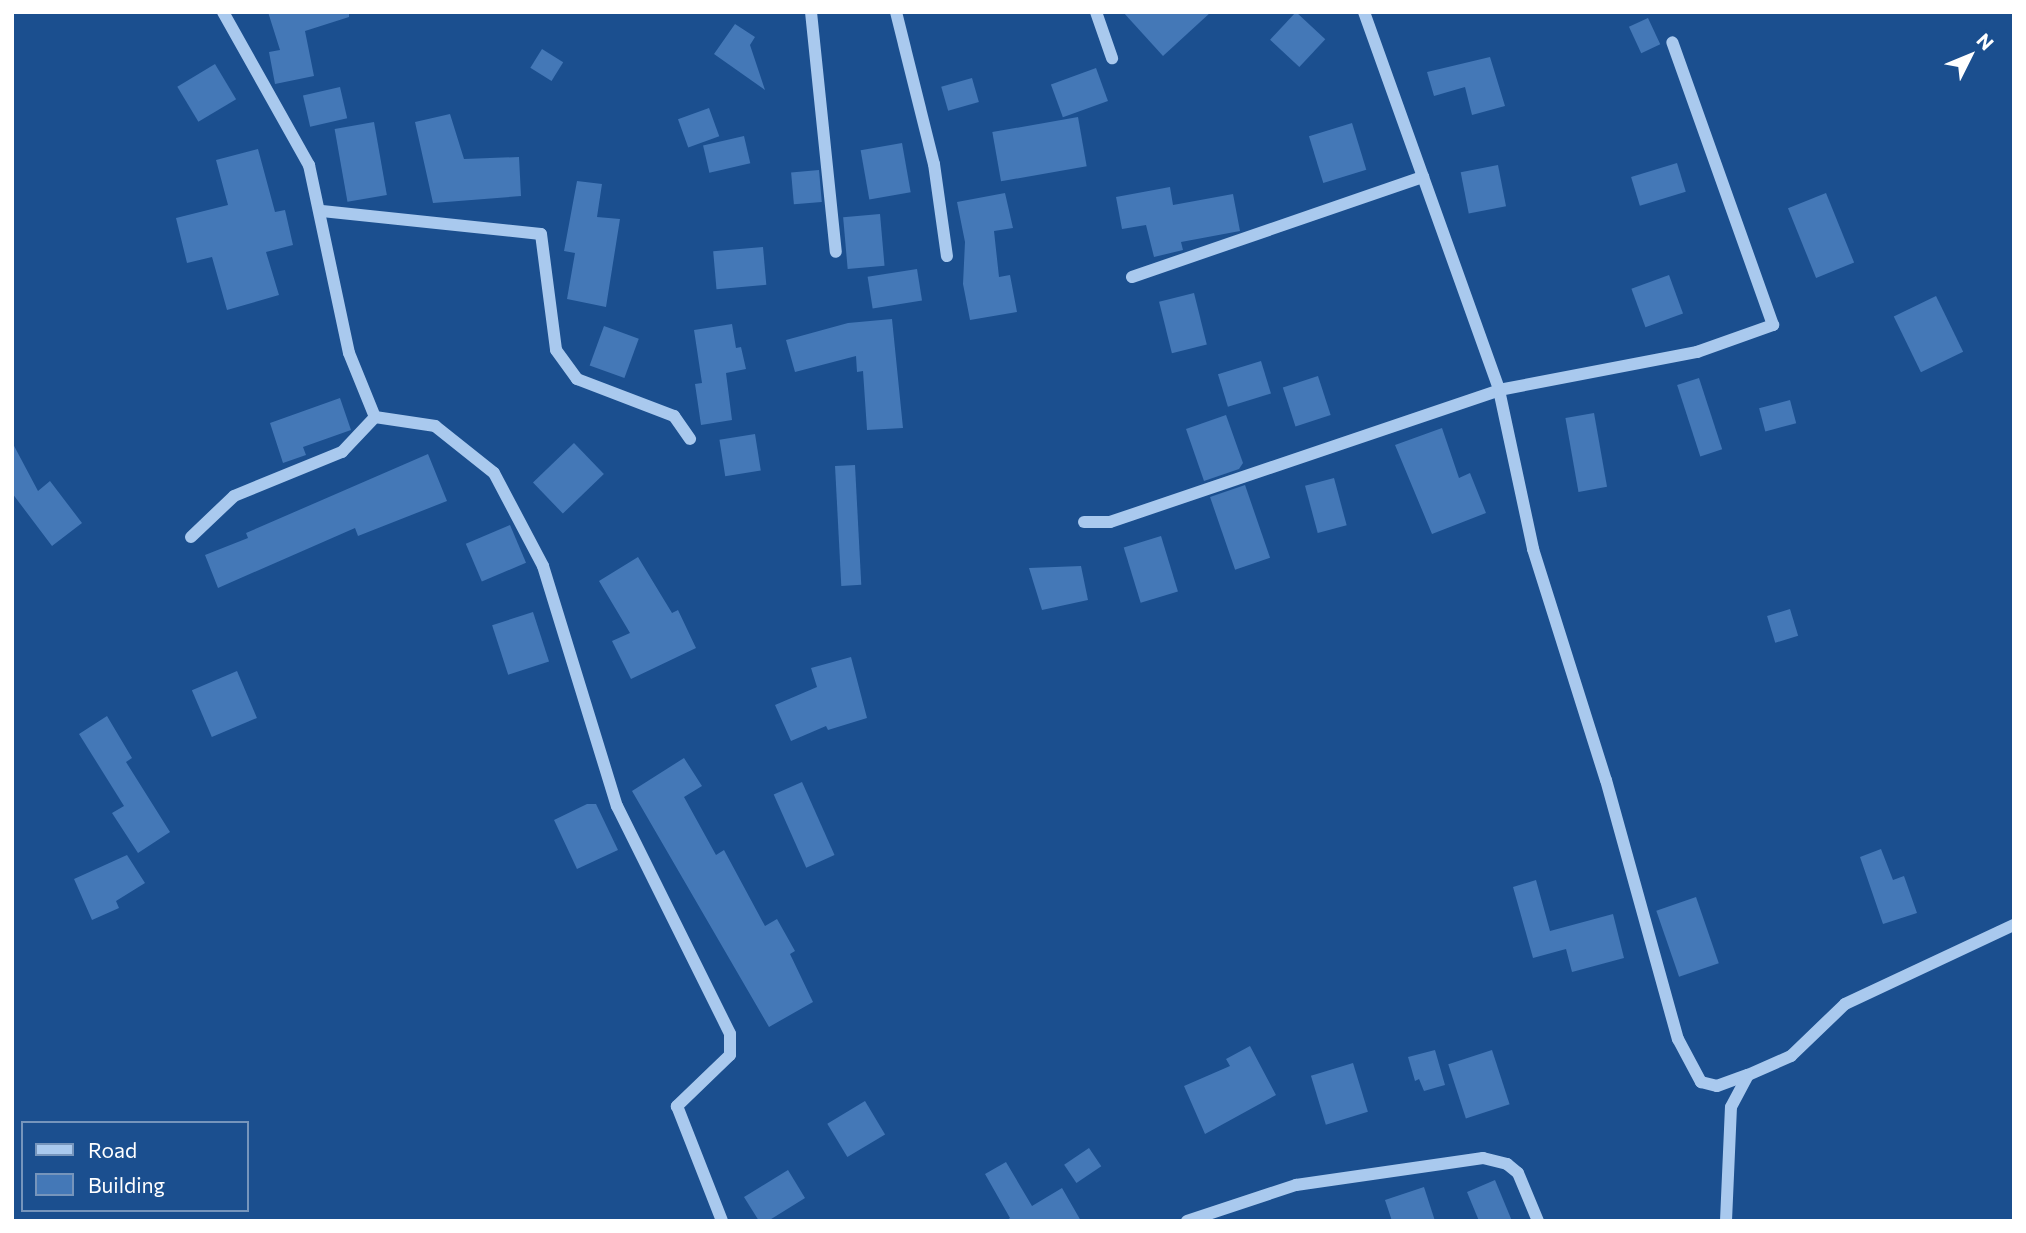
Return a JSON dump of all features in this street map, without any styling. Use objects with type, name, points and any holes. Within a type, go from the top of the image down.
[{"type":"street","points":[[223,12],[309,165],[322,211],[349,353],[374,418]]},
{"type":"street","points":[[811,12],[836,252]]},
{"type":"street","points":[[896,12],[934,164],[947,256]]},
{"type":"street","points":[[1096,12],[1112,58]]},
{"type":"street","points":[[1364,12],[1499,390],[1533,549],[1606,780],[1678,1039],[1701,1082],[1717,1086],[1791,1056],[1844,1004],[2014,925]]},
{"type":"street","points":[[1084,522],[1110,523],[1499,390],[1697,352],[1773,325],[1672,42]]},
{"type":"street","points":[[1132,277],[1423,177]]},
{"type":"street","points":[[322,211],[541,234],[555,350],[577,379],[674,416],[690,439]]},
{"type":"street","points":[[191,537],[234,496],[342,452],[374,418]]},
{"type":"street","points":[[374,418],[435,426],[494,473],[543,566],[617,806],[730,1034],[730,1055],[677,1106],[722,1221]]},
{"type":"street","points":[[1726,1221],[1731,1107],[1748,1075]]},
{"type":"street","points":[[1187,1221],[1296,1185],[1483,1158],[1507,1164],[1518,1173],[1538,1221]]},
{"type":"building","points":[[268,12],[349,12],[349,17],[305,31],[314,76],[275,84],[269,52],[280,50]]},
{"type":"building","points":[[1123,12],[1211,12],[1163,56]]},
{"type":"building","points":[[1296,12],[1325,39],[1299,67],[1270,40]]},
{"type":"building","points":[[1648,18],[1660,44],[1641,53],[1629,27]]},
{"type":"building","points":[[735,24],[755,37],[750,45],[765,90],[714,54]]},
{"type":"building","points":[[542,49],[563,62],[552,81],[530,68]]},
{"type":"building","points":[[1490,57],[1505,106],[1472,115],[1465,87],[1434,96],[1427,72]]},
{"type":"building","points":[[215,64],[236,99],[198,122],[177,87]]},
{"type":"building","points":[[1096,68],[1108,101],[1063,117],[1051,84]]},
{"type":"building","points":[[972,78],[979,102],[948,111],[941,87]]},
{"type":"building","points":[[340,87],[347,118],[310,127],[303,96]]},
{"type":"building","points":[[709,108],[719,136],[688,147],[678,119]]},
{"type":"building","points":[[450,114],[464,159],[519,157],[521,196],[433,203],[415,122]]},
{"type":"building","points":[[1078,117],[1087,166],[1001,181],[992,132]]},
{"type":"building","points":[[374,122],[387,195],[347,202],[335,129]]},
{"type":"building","points":[[1352,123],[1366,170],[1323,183],[1309,136]]},
{"type":"building","points":[[744,136],[750,163],[709,173],[703,145]]},
{"type":"building","points":[[902,143],[911,192],[869,200],[861,150]]},
{"type":"building","points":[[258,149],[275,212],[285,210],[293,245],[266,252],[279,295],[227,310],[212,257],[187,263],[176,218],[228,205],[216,160]]},
{"type":"building","points":[[1677,163],[1686,192],[1640,206],[1631,177]]},
{"type":"building","points":[[1498,165],[1506,206],[1469,213],[1461,172]]},
{"type":"building","points":[[819,170],[822,202],[794,204],[791,172]]},
{"type":"building","points":[[577,181],[602,184],[597,217],[620,219],[606,307],[567,299],[575,253],[564,251]]},
{"type":"building","points":[[1170,187],[1173,205],[1233,194],[1240,231],[1181,242],[1183,250],[1154,257],[1146,225],[1122,229],[1116,197]]},
{"type":"building","points":[[1005,193],[1013,228],[994,231],[999,277],[1010,275],[1017,312],[970,320],[963,284],[965,242],[957,202]]},
{"type":"building","points":[[1826,193],[1854,263],[1816,278],[1788,208]]},
{"type":"building","points":[[880,214],[885,266],[848,269],[843,217]]},
{"type":"building","points":[[763,247],[766,285],[717,289],[713,251]]},
{"type":"building","points":[[917,269],[922,301],[873,308],[868,277]]},
{"type":"building","points":[[1669,275],[1683,314],[1645,327],[1631,289]]},
{"type":"building","points":[[1194,293],[1207,344],[1172,353],[1159,302]]},
{"type":"building","points":[[1936,296],[1963,352],[1921,372],[1894,317]]},
{"type":"building","points":[[892,319],[903,428],[867,430],[863,371],[857,372],[856,356],[795,372],[786,340],[848,323]]},
{"type":"building","points":[[732,324],[736,348],[741,347],[746,369],[726,373],[732,420],[701,425],[695,384],[702,383],[694,330]]},
{"type":"building","points":[[604,326],[639,339],[624,378],[590,365]]},
{"type":"building","points":[[1261,361],[1271,394],[1228,407],[1218,374]]},
{"type":"building","points":[[1318,376],[1331,415],[1295,426],[1283,387]]},
{"type":"building","points":[[1699,378],[1722,449],[1700,456],[1677,385]]},
{"type":"building","points":[[340,398],[351,430],[303,447],[306,455],[283,463],[270,423]]},
{"type":"building","points":[[1790,400],[1796,423],[1765,431],[1759,408]]},
{"type":"building","points":[[1594,413],[1607,487],[1578,492],[1565,418]]},
{"type":"building","points":[[1226,415],[1243,463],[1239,469],[1204,481],[1186,429]]},
{"type":"building","points":[[1442,428],[1459,478],[1470,473],[1486,513],[1432,534],[1395,445]]},
{"type":"building","points":[[755,434],[761,471],[725,476],[719,440]]},
{"type":"building","points":[[12,442],[38,491],[50,481],[82,523],[52,546],[12,493]]},
{"type":"building","points":[[574,443],[604,474],[563,514],[533,483]]},
{"type":"building","points":[[428,454],[447,501],[358,536],[355,528],[218,588],[205,555],[248,538],[246,533]]},
{"type":"building","points":[[855,465],[861,585],[841,586],[835,466]]},
{"type":"building","points":[[1334,478],[1347,525],[1318,533],[1305,486]]},
{"type":"building","points":[[1245,485],[1270,558],[1235,570],[1210,497]]},
{"type":"building","points":[[510,525],[526,563],[482,581],[466,544]]},
{"type":"building","points":[[1161,536],[1178,591],[1141,603],[1124,547]]},
{"type":"building","points":[[638,557],[672,613],[678,610],[696,648],[631,679],[612,641],[630,633],[599,581]]},
{"type":"building","points":[[1081,566],[1088,600],[1042,610],[1029,568]]},
{"type":"building","points":[[1790,609],[1798,636],[1775,643],[1767,616]]},
{"type":"building","points":[[533,612],[549,661],[508,675],[492,625]]},
{"type":"building","points":[[851,657],[867,718],[828,730],[826,726],[791,741],[775,705],[817,687],[811,668]]},
{"type":"building","points":[[237,671],[257,718],[212,737],[192,690]]},
{"type":"building","points":[[107,716],[132,758],[126,762],[170,832],[138,853],[112,813],[124,806],[79,734]]},
{"type":"building","points":[[684,758],[702,786],[684,797],[716,855],[724,850],[765,926],[777,919],[795,951],[790,954],[813,1002],[769,1027],[632,791]]},
{"type":"building","points":[[802,782],[835,855],[806,868],[774,795]]},
{"type":"building","points":[[587,804],[596,804],[618,850],[577,869],[554,820]]},
{"type":"building","points":[[1881,849],[1893,880],[1904,876],[1917,913],[1883,924],[1860,857]]},
{"type":"building","points":[[127,855],[145,883],[116,901],[119,908],[92,920],[74,879]]},
{"type":"building","points":[[1536,880],[1550,931],[1613,914],[1624,958],[1572,972],[1566,949],[1533,958],[1513,887]]},
{"type":"building","points":[[1696,897],[1719,963],[1679,977],[1656,911]]},
{"type":"building","points":[[1250,1046],[1276,1095],[1205,1134],[1184,1086],[1230,1066],[1226,1059]]},
{"type":"building","points":[[1435,1050],[1445,1085],[1424,1091],[1419,1079],[1415,1081],[1408,1057]]},
{"type":"building","points":[[1492,1050],[1510,1104],[1466,1118],[1448,1064]]},
{"type":"building","points":[[1353,1063],[1368,1112],[1326,1125],[1311,1076]]},
{"type":"building","points":[[865,1101],[885,1134],[847,1157],[827,1124]]},
{"type":"building","points":[[1089,1148],[1101,1166],[1076,1183],[1064,1165]]},
{"type":"building","points":[[1006,1162],[1032,1206],[1062,1188],[1081,1221],[1006,1221],[1010,1218],[985,1174]]},
{"type":"building","points":[[788,1170],[805,1198],[768,1221],[759,1221],[744,1197]]},
{"type":"building","points":[[1495,1180],[1512,1221],[1479,1221],[1467,1192]]},
{"type":"building","points":[[1424,1187],[1435,1221],[1392,1221],[1385,1200]]}]
